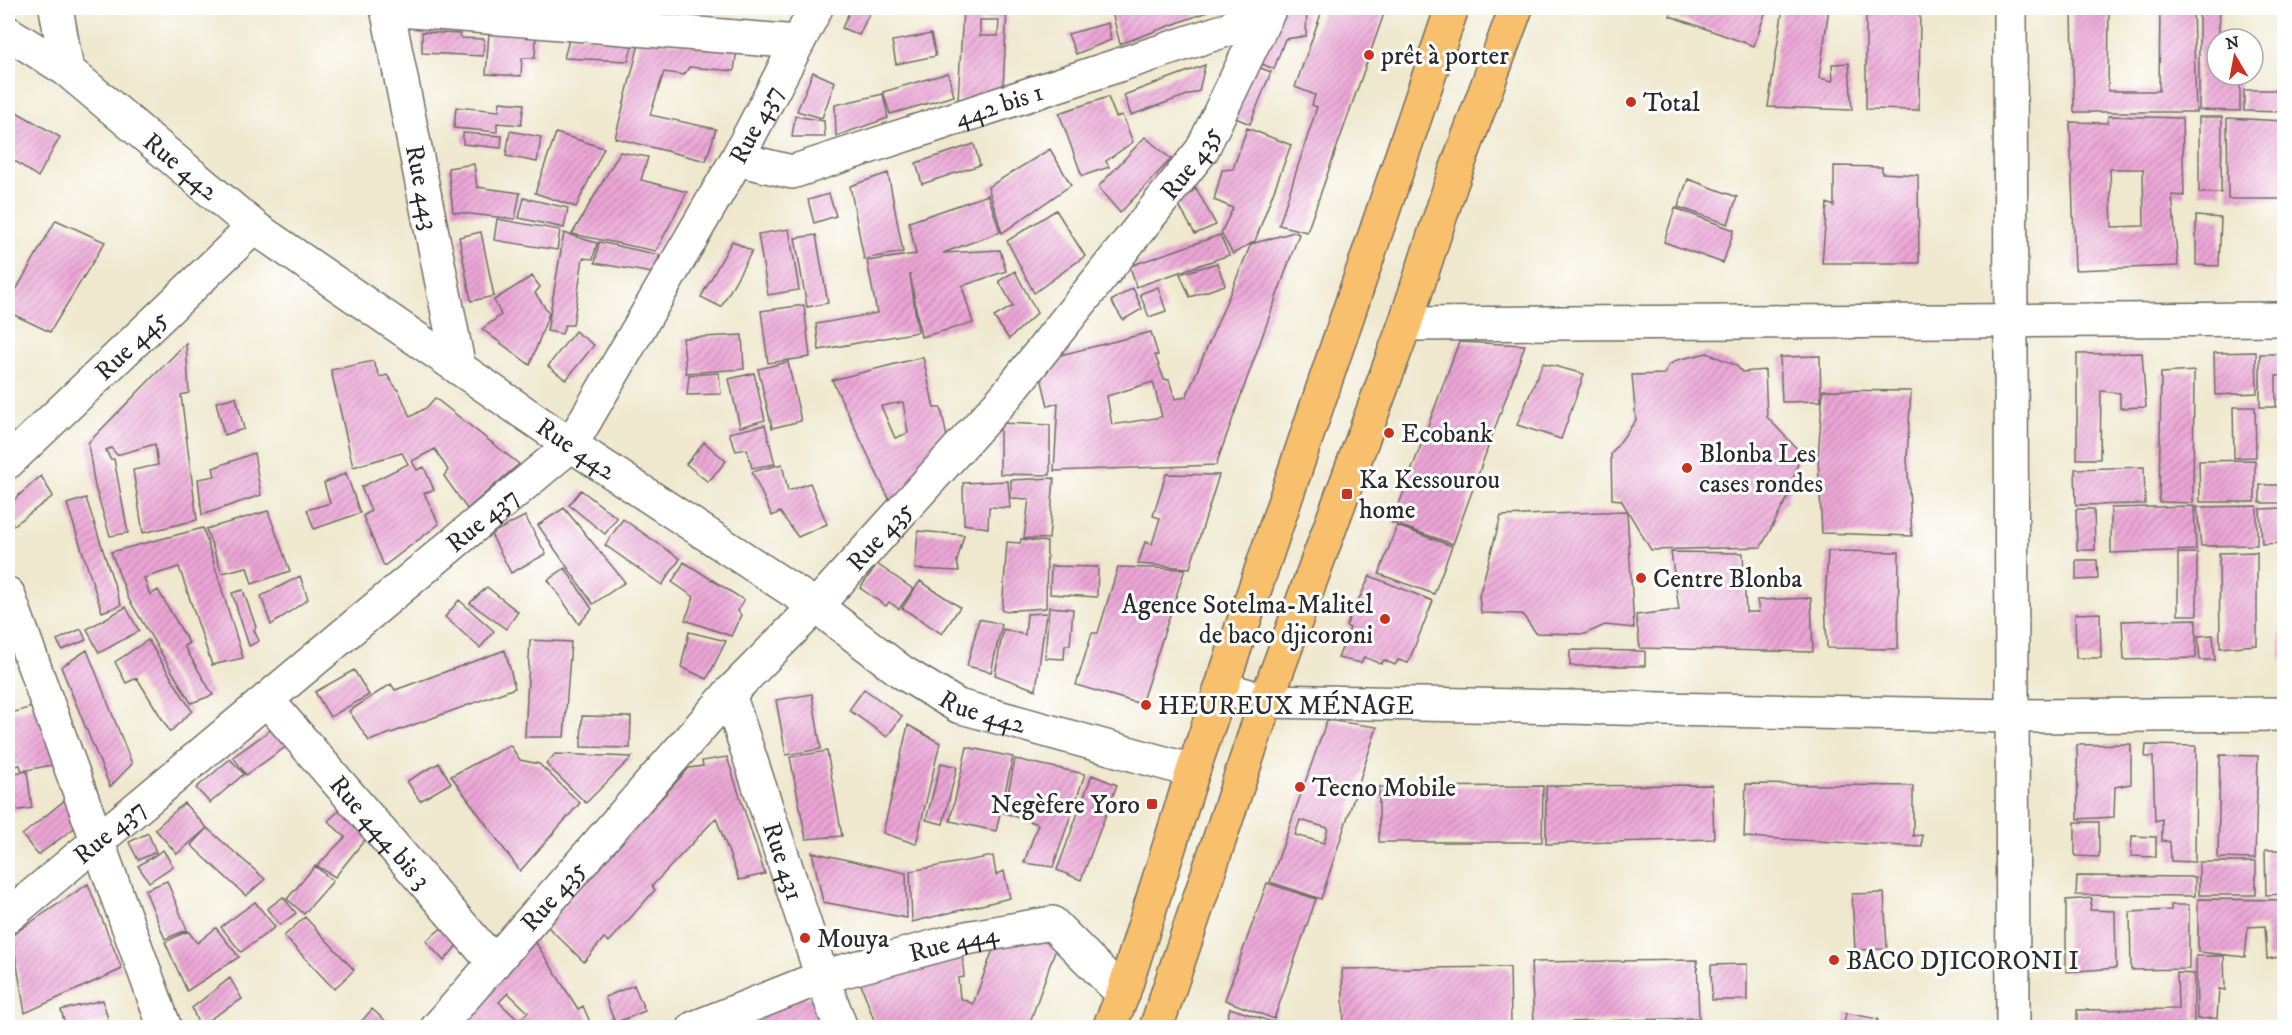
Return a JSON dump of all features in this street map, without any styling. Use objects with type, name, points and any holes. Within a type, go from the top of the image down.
[{"type":"main road","points":[[1109,1028],[1123,994],[1193,771],[1452,8]]},
{"type":"main road","points":[[1156,1028],[1266,701],[1405,324],[1451,184],[1516,8]]},
{"type":"street","points":[[57,8],[67,70]]},
{"type":"street","points":[[387,8],[798,42]]},
{"type":"street","name":"Rue 443","points":[[387,8],[459,368]]},
{"type":"street","name":"Rue 437","points":[[8,916],[571,445],[737,159],[816,8]]},
{"type":"street","name":"442 bis 1","points":[[737,159],[792,172],[1229,29],[1255,8]]},
{"type":"street","name":"Rue 435","points":[[437,1028],[729,694],[816,606],[1005,397],[1202,150],[1270,8]]},
{"type":"street","points":[[2010,8],[2013,1028]]},
{"type":"street","name":"Rue 442","points":[[8,33],[67,70],[254,227],[571,445],[816,606],[902,672],[958,706],[1193,771]]},
{"type":"street","name":"Rue 445","points":[[8,462],[254,227]]},
{"type":"street","points":[[1405,324],[2284,319]]},
{"type":"street","points":[[8,594],[165,1028]]},
{"type":"street","points":[[1222,688],[1266,701],[2012,716],[2284,714]]},
{"type":"street","name":"Rue 431","points":[[729,694],[841,1028]]},
{"type":"street","name":"Rue 444 bis 3","points":[[267,700],[494,963]]},
{"type":"street","name":"Rue 444","points":[[694,1028],[822,977],[966,938],[1052,923],[1123,994]]},
{"type":"building","points":[[851,8],[870,12],[859,35],[842,28]]},
{"type":"building","points":[[963,8],[1007,8],[1003,89],[958,101]],"holes":[[[980,20],[999,20],[998,36],[980,36]]]},
{"type":"building","points":[[1111,8],[1205,8],[1207,12],[1120,44]]},
{"type":"building","points":[[1279,8],[1307,8],[1306,36],[1285,39],[1274,69],[1257,62]]},
{"type":"building","points":[[1323,8],[1386,8],[1307,232],[1279,225],[1317,107],[1312,105],[1315,95],[1295,87]]},
{"type":"building","points":[[1673,8],[1767,8],[1754,46],[1670,16]]},
{"type":"building","points":[[1783,8],[1829,8],[1819,78],[1833,81],[1832,64],[1849,63],[1852,110],[1768,107]]},
{"type":"building","points":[[1866,8],[1920,8],[1919,110],[1866,109]]},
{"type":"building","points":[[2072,8],[2109,8],[2108,91],[2159,91],[2160,8],[2193,8],[2196,112],[2074,112]]},
{"type":"building","points":[[2199,8],[2220,8],[2219,27],[2205,27],[2205,87],[2240,87],[2240,111],[2199,110]]},
{"type":"building","points":[[1108,23],[1111,40],[1076,54],[1068,34]]},
{"type":"building","points":[[422,32],[460,34],[461,38],[484,39],[483,56],[422,53]]},
{"type":"building","points":[[489,33],[536,36],[535,58],[522,58],[521,76],[486,74]]},
{"type":"building","points":[[931,34],[936,56],[896,64],[892,41]]},
{"type":"building","points":[[570,36],[634,39],[628,61],[564,58]]},
{"type":"building","points":[[640,40],[737,49],[734,71],[689,67],[684,75],[664,72],[650,115],[716,129],[706,161],[615,138]]},
{"type":"building","points":[[1205,65],[1199,91],[1131,115],[1124,95]]},
{"type":"building","points":[[1255,66],[1271,72],[1250,124],[1233,117]]},
{"type":"building","points":[[813,72],[835,82],[822,118],[797,111]]},
{"type":"building","points":[[948,73],[954,96],[890,114],[883,92]]},
{"type":"building","points":[[2244,90],[2284,90],[2284,112],[2244,111]]},
{"type":"building","points":[[883,94],[888,118],[836,136],[835,105]]},
{"type":"building","points":[[1108,97],[1116,117],[1122,115],[1133,142],[1106,161],[1109,167],[1082,176],[1059,113]]},
{"type":"building","points":[[500,102],[524,104],[521,125],[497,123],[497,132],[454,128],[456,107],[499,111]]},
{"type":"building","points":[[8,107],[60,137],[38,177],[8,156]]},
{"type":"building","points":[[795,116],[824,121],[825,137],[792,137]]},
{"type":"building","points":[[2108,116],[2182,118],[2184,196],[2172,195],[2178,266],[2075,270],[2070,122],[2108,123]],"holes":[[[2110,169],[2143,169],[2144,226],[2112,227]]]},
{"type":"building","points":[[2199,117],[2222,117],[2221,193],[2199,193]]},
{"type":"building","points":[[2227,118],[2284,121],[2284,199],[2228,199]]},
{"type":"building","points":[[1247,128],[1291,145],[1255,241],[1233,254],[1221,233],[1233,208],[1214,200],[1222,170],[1233,169]]},
{"type":"building","points":[[510,131],[541,137],[537,162],[506,156]]},
{"type":"building","points":[[463,133],[502,136],[501,148],[463,144]]},
{"type":"building","points":[[556,133],[604,148],[576,207],[535,193]]},
{"type":"building","points":[[1145,137],[1171,159],[1120,213],[1098,187]]},
{"type":"building","points":[[974,144],[980,165],[922,184],[916,163]]},
{"type":"building","points":[[1050,149],[1071,185],[1002,233],[988,187]]},
{"type":"building","points":[[620,152],[648,157],[641,180],[687,192],[656,251],[572,234]]},
{"type":"building","points":[[474,164],[477,187],[520,193],[515,219],[453,212],[448,168]]},
{"type":"building","points":[[1834,166],[1882,167],[1882,173],[1918,175],[1919,263],[1822,263],[1827,203],[1834,206]]},
{"type":"building","points":[[888,173],[903,252],[864,259],[850,186]]},
{"type":"building","points":[[1688,179],[1737,197],[1728,224],[1678,207]]},
{"type":"building","points":[[1196,188],[1216,225],[1195,234],[1178,204]]},
{"type":"building","points":[[829,194],[836,216],[814,223],[808,200]]},
{"type":"building","points":[[988,195],[1000,232],[943,253],[1000,250],[1006,271],[962,286],[973,323],[921,337],[910,274],[918,332],[819,350],[816,324],[877,313],[867,261],[916,254],[909,222]]},
{"type":"building","points":[[524,198],[568,208],[564,228],[519,218]]},
{"type":"building","points":[[1675,208],[1734,230],[1723,263],[1664,242]]},
{"type":"building","points":[[1056,210],[1085,256],[1034,293],[1007,241]]},
{"type":"building","points":[[2196,216],[2221,218],[2219,266],[2196,265]]},
{"type":"building","points":[[497,219],[560,230],[557,250],[494,240]]},
{"type":"building","points":[[56,220],[105,242],[50,332],[8,312],[8,304]]},
{"type":"building","points":[[789,229],[799,290],[768,295],[758,234]]},
{"type":"building","points":[[481,232],[494,296],[471,301],[459,237]]},
{"type":"building","points":[[1294,232],[1299,234],[1216,465],[1054,471],[1058,403],[1048,406],[1037,361],[1151,332],[1158,355],[1155,355],[1164,379],[1169,380],[1175,399],[1186,397],[1251,244]],"holes":[[[1153,382],[1162,417],[1112,425],[1107,396]]]},
{"type":"building","points":[[564,233],[597,243],[593,259],[583,258],[573,325],[565,325],[562,334],[547,331]]},
{"type":"building","points":[[816,235],[828,303],[807,307],[795,238]]},
{"type":"building","points":[[1220,235],[1229,255],[1136,287],[1130,266]]},
{"type":"building","points":[[732,241],[752,251],[721,307],[701,297]]},
{"type":"building","points":[[599,242],[660,255],[652,273],[595,263]]},
{"type":"building","points":[[2280,247],[2284,247],[2284,268],[2281,268]]},
{"type":"building","points":[[1217,263],[1225,285],[1190,297],[1180,274]]},
{"type":"building","points":[[1015,271],[1037,313],[1009,339],[994,317],[1013,306],[999,281]]},
{"type":"building","points":[[532,276],[540,287],[535,293],[549,313],[530,365],[482,329],[501,315],[494,300]]},
{"type":"building","points":[[1158,287],[1166,311],[1149,317],[1140,294]]},
{"type":"building","points":[[1133,288],[1142,309],[1123,320],[1111,301]]},
{"type":"building","points":[[804,305],[810,357],[768,363],[761,311]]},
{"type":"building","points":[[575,331],[594,345],[566,380],[548,366]]},
{"type":"building","points":[[742,335],[744,369],[686,373],[683,338]]},
{"type":"building","points":[[1459,342],[1525,345],[1453,544],[1392,523]]},
{"type":"building","points":[[186,343],[189,393],[181,395],[197,520],[143,533],[133,470],[158,465],[155,444],[117,455],[111,448],[106,450],[110,459],[114,459],[128,533],[110,536],[95,487],[88,443]]},
{"type":"building","points":[[2256,352],[2257,393],[2215,395],[2214,353]]},
{"type":"building","points":[[1707,353],[1736,365],[1742,372],[1765,370],[1767,417],[1801,453],[1787,499],[1761,547],[1651,550],[1621,500],[1612,499],[1611,454],[1636,420],[1632,375],[1664,374],[1669,365],[1677,360]]},
{"type":"building","points":[[2142,353],[2146,407],[2120,408],[2120,393],[2101,391],[2100,459],[2077,459],[2077,354]]},
{"type":"building","points":[[2260,354],[2284,354],[2284,376],[2276,376],[2276,407],[2260,407]]},
{"type":"building","points":[[1820,356],[1821,401],[1782,402],[1780,357]]},
{"type":"building","points":[[923,357],[934,408],[941,408],[950,452],[890,501],[832,380]],"holes":[[[903,402],[908,433],[895,438],[881,406]]]},
{"type":"building","points":[[373,361],[380,377],[387,375],[400,393],[410,417],[426,408],[435,398],[519,464],[467,509],[444,476],[448,470],[435,449],[412,461],[417,470],[424,467],[434,490],[424,493],[439,524],[384,566],[363,516],[371,511],[361,487],[408,464],[402,453],[353,467],[331,370]]},
{"type":"building","points":[[788,362],[801,421],[772,428],[758,369]]},
{"type":"building","points":[[1543,363],[1584,374],[1561,439],[1517,425]]},
{"type":"building","points":[[2194,371],[2193,503],[2159,502],[2161,373]]},
{"type":"building","points":[[719,373],[721,394],[687,395],[689,375]]},
{"type":"building","points":[[754,373],[765,420],[740,427],[729,379]]},
{"type":"building","points":[[1823,390],[1911,391],[1907,458],[1912,536],[1822,533],[1818,457]]},
{"type":"building","points":[[236,397],[244,429],[224,435],[216,402]]},
{"type":"building","points":[[2233,407],[2255,407],[2256,457],[2234,458]]},
{"type":"building","points":[[1000,423],[1050,425],[1050,475],[1000,474]]},
{"type":"building","points":[[765,425],[775,464],[752,468],[747,449],[736,451],[729,433]]},
{"type":"building","points":[[704,442],[726,461],[708,482],[686,464]]},
{"type":"building","points":[[254,453],[261,495],[202,515],[198,479],[215,476],[213,468]]},
{"type":"building","points":[[2255,460],[2255,502],[2200,502],[2199,461]]},
{"type":"building","points":[[782,464],[788,491],[810,483],[827,524],[798,537],[780,512],[772,516],[752,472]]},
{"type":"building","points":[[2144,467],[2145,504],[2076,505],[2075,469]]},
{"type":"building","points":[[346,473],[360,513],[314,529],[307,510],[330,503],[324,483]]},
{"type":"building","points":[[1166,474],[1219,475],[1190,568],[1138,564],[1145,542],[1152,544],[1160,518],[1153,516]]},
{"type":"building","points":[[41,476],[53,496],[13,526],[8,505]]},
{"type":"building","points":[[1054,478],[1049,539],[1024,538],[1029,499],[1011,498],[1011,480]]},
{"type":"building","points":[[1008,481],[1010,508],[989,507],[988,528],[964,524],[963,483]]},
{"type":"building","points":[[2260,485],[2284,485],[2284,503],[2260,503]]},
{"type":"building","points":[[581,490],[617,518],[605,534],[569,505]]},
{"type":"building","points":[[86,498],[121,605],[102,612],[67,504]]},
{"type":"building","points":[[2194,506],[2196,550],[2111,553],[2111,508]]},
{"type":"building","points":[[2257,506],[2257,545],[2201,546],[2197,507]]},
{"type":"building","points":[[564,508],[625,582],[593,604],[538,525]]},
{"type":"building","points":[[2284,508],[2284,543],[2262,544],[2260,509]]},
{"type":"building","points":[[2076,509],[2094,509],[2095,550],[2077,550]]},
{"type":"building","points":[[268,511],[290,571],[252,584],[247,567],[222,573],[206,529]]},
{"type":"building","points":[[1627,511],[1634,628],[1605,625],[1585,634],[1536,633],[1522,614],[1481,613],[1479,596],[1501,516]]},
{"type":"building","points":[[525,516],[546,554],[511,573],[491,534]]},
{"type":"building","points":[[623,519],[680,559],[662,585],[605,545]]},
{"type":"building","points":[[1397,526],[1452,546],[1434,594],[1379,574]]},
{"type":"building","points":[[203,528],[243,658],[212,665],[179,567],[144,578],[150,595],[158,590],[189,643],[184,646],[213,695],[191,703],[128,598],[111,552]]},
{"type":"building","points":[[918,531],[964,535],[957,561],[959,571],[915,569]]},
{"type":"building","points":[[1021,539],[1047,542],[1046,608],[1002,611],[1007,542],[1020,543]]},
{"type":"building","points":[[1828,551],[1899,552],[1898,649],[1827,648],[1825,599]]},
{"type":"building","points":[[1671,552],[1743,553],[1746,612],[1759,612],[1757,600],[1811,598],[1813,652],[1640,648],[1636,615],[1679,610]]},
{"type":"building","points":[[2257,552],[2257,645],[2220,648],[2219,553]]},
{"type":"building","points":[[2178,553],[2197,553],[2197,615],[2178,615]]},
{"type":"building","points":[[2076,560],[2097,560],[2098,579],[2076,580]]},
{"type":"building","points":[[684,562],[744,600],[738,611],[741,615],[731,636],[685,620],[694,597],[672,582]]},
{"type":"building","points":[[877,564],[913,589],[899,609],[889,602],[886,606],[860,588]]},
{"type":"building","points":[[1051,566],[1098,567],[1097,597],[1050,594]]},
{"type":"building","points":[[1118,567],[1185,569],[1141,704],[1076,685],[1092,633],[1098,633]]},
{"type":"building","points":[[565,568],[592,609],[579,624],[548,580]]},
{"type":"building","points":[[300,576],[308,599],[271,625],[261,596]]},
{"type":"building","points":[[1370,576],[1433,601],[1408,663],[1398,660],[1395,665],[1384,660],[1381,664],[1364,657],[1361,663],[1338,658],[1350,628],[1346,626]]},
{"type":"building","points":[[920,581],[960,607],[942,634],[902,608]]},
{"type":"building","points":[[487,587],[518,612],[506,629],[470,603]]},
{"type":"building","points":[[243,590],[259,641],[249,646],[232,593]]},
{"type":"building","points":[[459,600],[494,631],[480,648],[445,617]]},
{"type":"building","points":[[126,607],[139,631],[99,653],[87,629]]},
{"type":"building","points":[[1049,607],[1073,609],[1070,645],[1065,645],[1064,659],[1045,658]]},
{"type":"building","points":[[1046,613],[1036,690],[995,675],[1003,629],[1025,635],[1027,614]]},
{"type":"building","points":[[2100,613],[2101,658],[2076,658],[2075,614]]},
{"type":"building","points":[[979,619],[1002,624],[991,672],[967,666]]},
{"type":"building","points":[[2196,619],[2196,658],[2124,660],[2122,621]]},
{"type":"building","points":[[81,629],[86,640],[62,650],[57,640]]},
{"type":"building","points":[[689,632],[726,641],[707,679],[681,667]]},
{"type":"building","points":[[2280,634],[2284,634],[2284,659],[2280,659]]},
{"type":"building","points":[[2213,635],[2215,660],[2200,660],[2198,636]]},
{"type":"building","points":[[148,640],[192,711],[170,732],[137,678],[126,683],[115,662]]},
{"type":"building","points":[[530,640],[571,642],[564,737],[525,737]]},
{"type":"building","points":[[87,650],[132,764],[110,787],[61,667]]},
{"type":"building","points":[[505,650],[515,688],[369,741],[349,711],[391,684],[395,690]]},
{"type":"building","points":[[1570,650],[1645,651],[1645,666],[1570,666]]},
{"type":"building","points":[[354,670],[369,695],[330,717],[315,692]]},
{"type":"building","points":[[864,689],[902,716],[887,737],[849,710]]},
{"type":"building","points":[[812,694],[821,749],[786,755],[776,700]]},
{"type":"building","points":[[39,705],[62,763],[22,771],[20,765],[8,768],[8,714]]},
{"type":"building","points":[[582,716],[631,717],[630,748],[581,747]]},
{"type":"building","points":[[1327,720],[1377,727],[1321,899],[1270,882]],"holes":[[[1300,820],[1328,828],[1324,843],[1295,835]]]},
{"type":"building","points":[[280,723],[294,741],[246,775],[233,757]]},
{"type":"building","points":[[908,725],[940,743],[916,844],[883,833]]},
{"type":"building","points":[[2131,744],[2131,784],[2115,787],[2114,817],[2078,819],[2077,745]]},
{"type":"building","points":[[510,745],[520,760],[539,764],[580,803],[520,871],[451,776]]},
{"type":"building","points":[[2146,745],[2196,746],[2195,862],[2171,861],[2170,842],[2162,841],[2162,819],[2155,821],[2153,757],[2145,757]]},
{"type":"building","points":[[967,747],[1013,757],[996,831],[950,821]]},
{"type":"building","points":[[827,751],[842,836],[806,839],[790,757]]},
{"type":"building","points":[[555,754],[632,757],[586,803],[546,764]]},
{"type":"building","points":[[2220,755],[2258,756],[2255,859],[2218,858]]},
{"type":"building","points":[[727,757],[765,874],[739,880],[716,818],[652,886],[655,890],[609,942],[604,938],[584,962],[546,925],[689,768],[703,766],[702,761]]},
{"type":"building","points":[[230,759],[244,774],[210,803],[196,788]]},
{"type":"building","points":[[1015,759],[1085,774],[1053,867],[1024,863],[1038,824],[1004,813]]},
{"type":"building","points":[[439,763],[451,783],[420,801],[407,781]]},
{"type":"building","points":[[941,763],[957,767],[943,824],[926,820]]},
{"type":"building","points":[[27,771],[32,808],[8,812],[8,774]]},
{"type":"building","points":[[1092,775],[1117,785],[1081,880],[1057,870]]},
{"type":"building","points":[[1746,784],[1913,786],[1913,836],[1922,835],[1922,847],[1744,837]]},
{"type":"building","points":[[1712,785],[1714,839],[1546,844],[1546,786]]},
{"type":"building","points":[[1543,786],[1542,842],[1379,842],[1379,787]]},
{"type":"building","points":[[65,800],[77,826],[38,855],[22,835]]},
{"type":"building","points":[[184,803],[207,828],[177,854],[155,829]]},
{"type":"building","points":[[344,806],[367,837],[335,877],[317,866],[345,837],[328,821]]},
{"type":"building","points":[[2075,822],[2099,822],[2099,857],[2075,856]]},
{"type":"building","points":[[207,828],[265,879],[246,896],[191,845]]},
{"type":"building","points":[[148,833],[156,852],[138,860],[129,842]]},
{"type":"building","points":[[2132,836],[2156,837],[2156,857],[2131,856]]},
{"type":"building","points":[[163,850],[173,866],[149,882],[138,866]]},
{"type":"building","points":[[2265,850],[2284,850],[2284,894],[2266,895]]},
{"type":"building","points":[[812,852],[906,873],[907,918],[823,902]]},
{"type":"building","points":[[993,856],[996,875],[1004,871],[1010,898],[912,922],[910,871]]},
{"type":"building","points":[[2199,862],[2256,862],[2256,895],[2199,895]]},
{"type":"building","points":[[315,866],[333,881],[304,914],[287,899]]},
{"type":"building","points":[[2077,876],[2195,877],[2195,896],[2076,895]]},
{"type":"building","points":[[167,881],[187,930],[165,939],[145,890]]},
{"type":"building","points":[[1267,883],[1316,899],[1274,1019],[1225,1000]]},
{"type":"building","points":[[88,884],[122,969],[25,1013],[12,935]]},
{"type":"building","points":[[1884,893],[1887,949],[1855,950],[1852,894]]},
{"type":"building","points":[[283,897],[296,913],[280,925],[267,909]]},
{"type":"building","points":[[2092,898],[2090,910],[2115,911],[2116,968],[2066,972],[2066,900]]},
{"type":"building","points":[[2198,899],[2284,900],[2284,956],[2267,959],[2265,926],[2248,927],[2245,957],[2198,952]]},
{"type":"building","points":[[255,902],[275,927],[241,952],[221,927]]},
{"type":"building","points":[[2171,905],[2189,905],[2189,969],[2131,970],[2130,912],[2171,910]]},
{"type":"building","points":[[305,917],[354,970],[334,989],[284,936]]},
{"type":"building","points":[[443,927],[459,943],[444,961],[426,941]]},
{"type":"building","points":[[216,928],[239,957],[187,991],[165,942],[188,931],[197,943]]},
{"type":"building","points":[[531,935],[578,1009],[583,1006],[590,1022],[580,1028],[440,1028]],"holes":[[[508,993],[528,1012],[519,1021],[499,1002]]]},
{"type":"building","points":[[1059,939],[1028,1028],[910,1028],[874,1020],[855,968],[962,952],[964,977],[958,978],[960,998],[973,1004],[994,947]]},
{"type":"building","points":[[2196,956],[2224,956],[2225,990],[2219,989],[2217,1018],[2197,1019]]},
{"type":"building","points":[[1697,960],[1699,1018],[1534,1023],[1531,962]]},
{"type":"building","points":[[1747,964],[1747,1000],[1712,1000],[1711,965]]},
{"type":"building","points":[[1510,967],[1511,1024],[1344,1028],[1342,969]]},
{"type":"building","points":[[2177,973],[2194,974],[2194,1028],[2077,1028],[2077,1010],[2178,1009]]},
{"type":"building","points":[[230,978],[242,999],[199,1026],[192,1008]]},
{"type":"building","points":[[634,985],[645,1011],[615,1023],[605,997]]},
{"type":"building","points":[[800,995],[817,1000],[827,1028],[758,1028],[753,1015]]},
{"type":"building","points":[[103,1000],[108,1020],[78,1028],[66,1028],[61,1010]]},
{"type":"building","points":[[1230,1008],[1275,1023],[1273,1028],[1224,1028]]},
{"type":"building","points":[[372,1009],[389,1024],[386,1028],[356,1028]]},
{"type":"building","points":[[1846,1013],[1878,1019],[1876,1028],[1843,1028]]},
{"type":"building","points":[[873,1021],[904,1026],[904,1028],[875,1028]]},
{"type":"place","name":"prêt à porter","points":[[1369,55]]},
{"type":"place","name":"Total","points":[[1631,102]]},
{"type":"place","name":"Ecobank","points":[[1389,433]]},
{"type":"place","name":"Blonba Les cases rondes","points":[[1687,468]]},
{"type":"place","name":"Ka Kessourou home","points":[[1347,494]]},
{"type":"place","name":"Centre Blonba","points":[[1641,578]]},
{"type":"place","name":"Agence Sotelma-Malitel de baco djicoroni","points":[[1385,619]]},
{"type":"place","name":"HEUREUX MÉNAGE","points":[[1146,705]]},
{"type":"place","name":"Tecno Mobile","points":[[1300,787]]},
{"type":"place","name":"Negèfere Yoro","points":[[1152,804]]},
{"type":"place","name":"Mouya","points":[[805,938]]},
{"type":"place","name":"BACO DJICORONI I","points":[[1834,960]]}]
